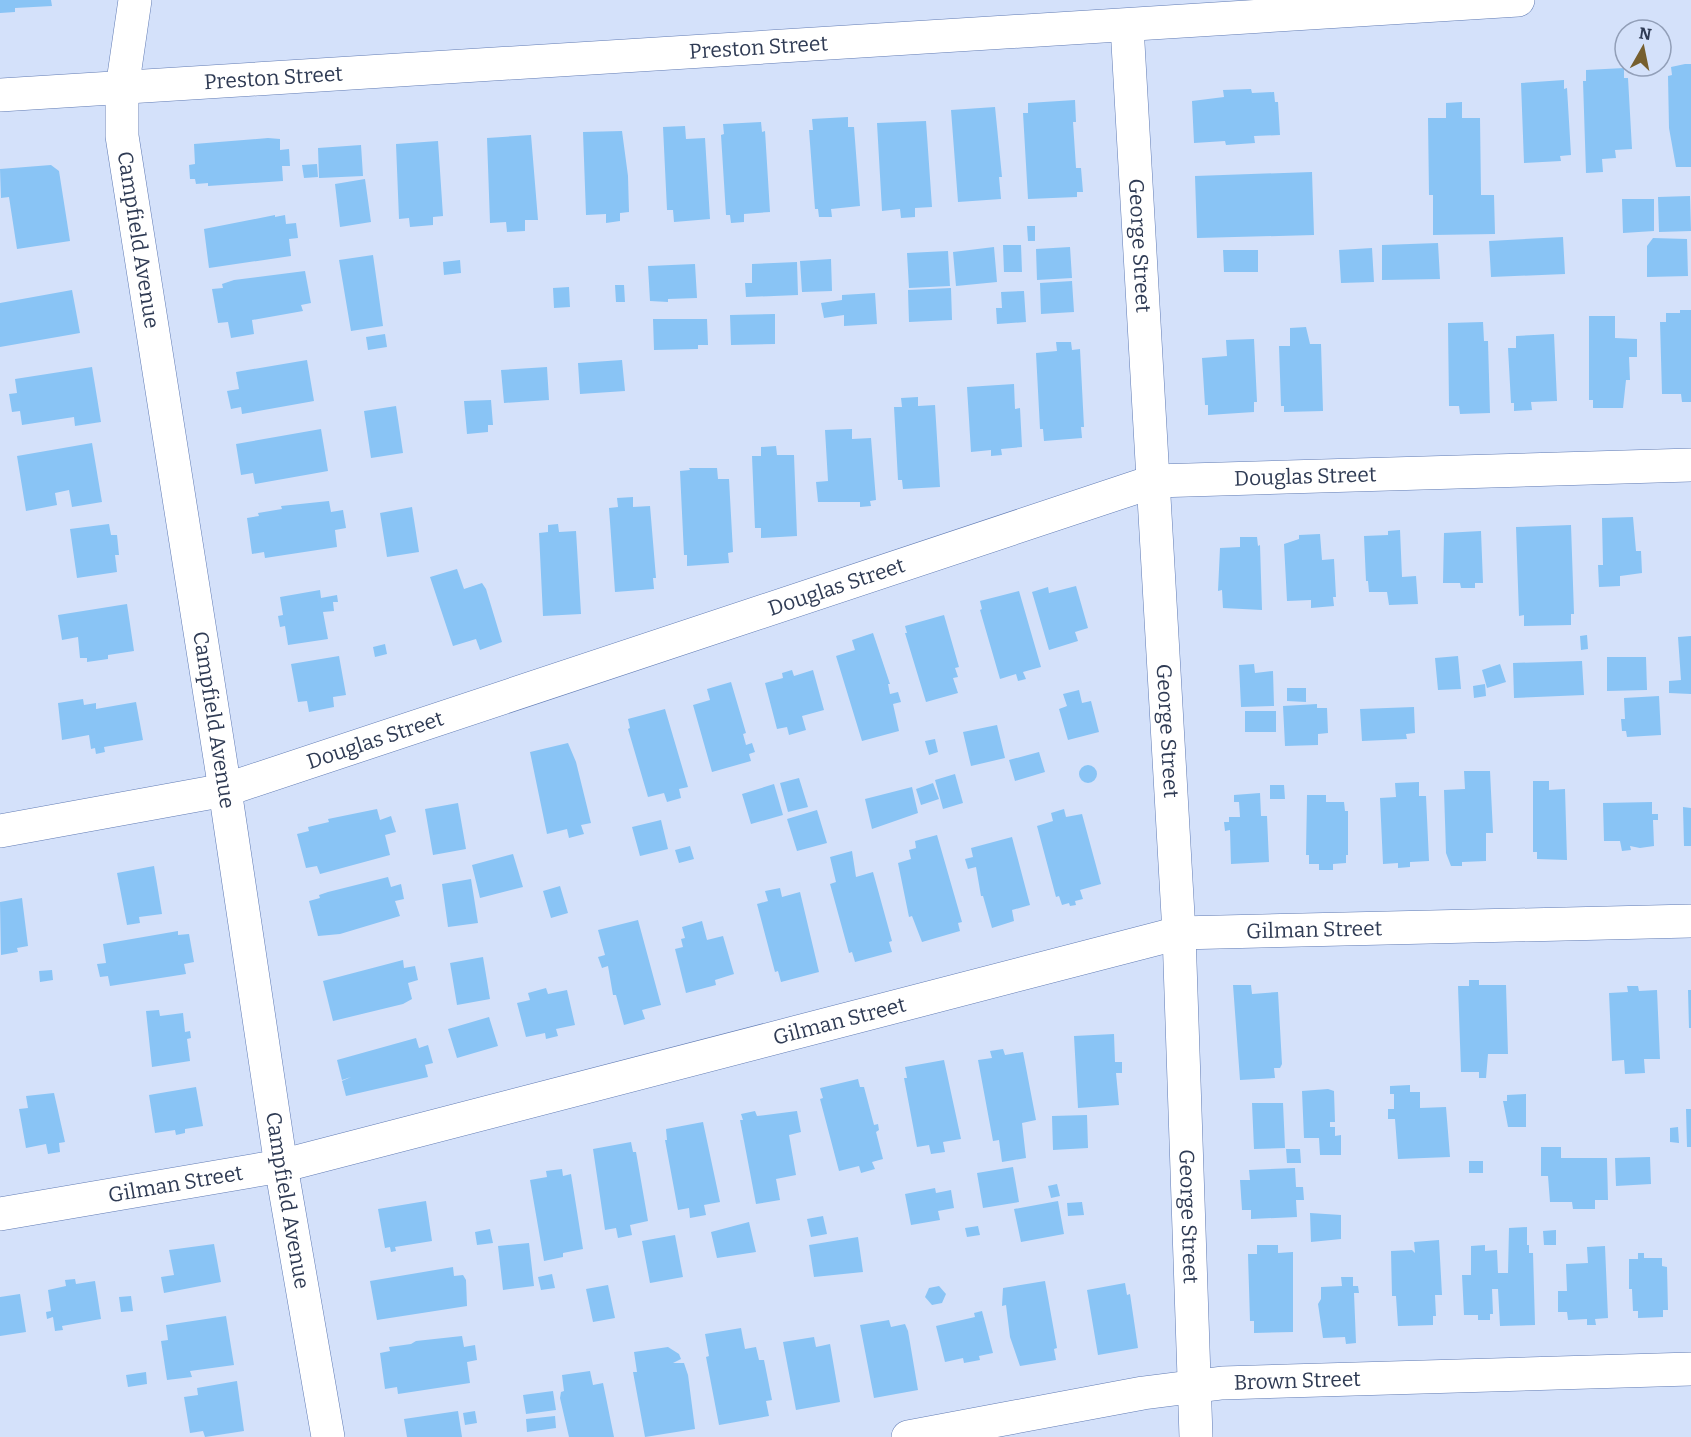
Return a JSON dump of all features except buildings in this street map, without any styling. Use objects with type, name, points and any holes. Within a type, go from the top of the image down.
[{"type":"street","name":"Campfield Avenue","points":[[135,0],[122,89],[122,136],[225,790],[281,1166],[328,1437]]},
{"type":"street","name":"Preston Street","points":[[0,95],[1518,0]]},
{"type":"street","name":"George Street","points":[[1127,26],[1155,481],[1179,933],[1196,1437]]},
{"type":"street","name":"Douglas Street","points":[[0,831],[225,790],[1155,481],[1691,465]]},
{"type":"street","name":"Gilman Street","points":[[0,1214],[281,1166],[1179,933],[1691,921]]},
{"type":"street","name":"Brown Street","points":[[908,1437],[1194,1385],[1691,1369]]}]
